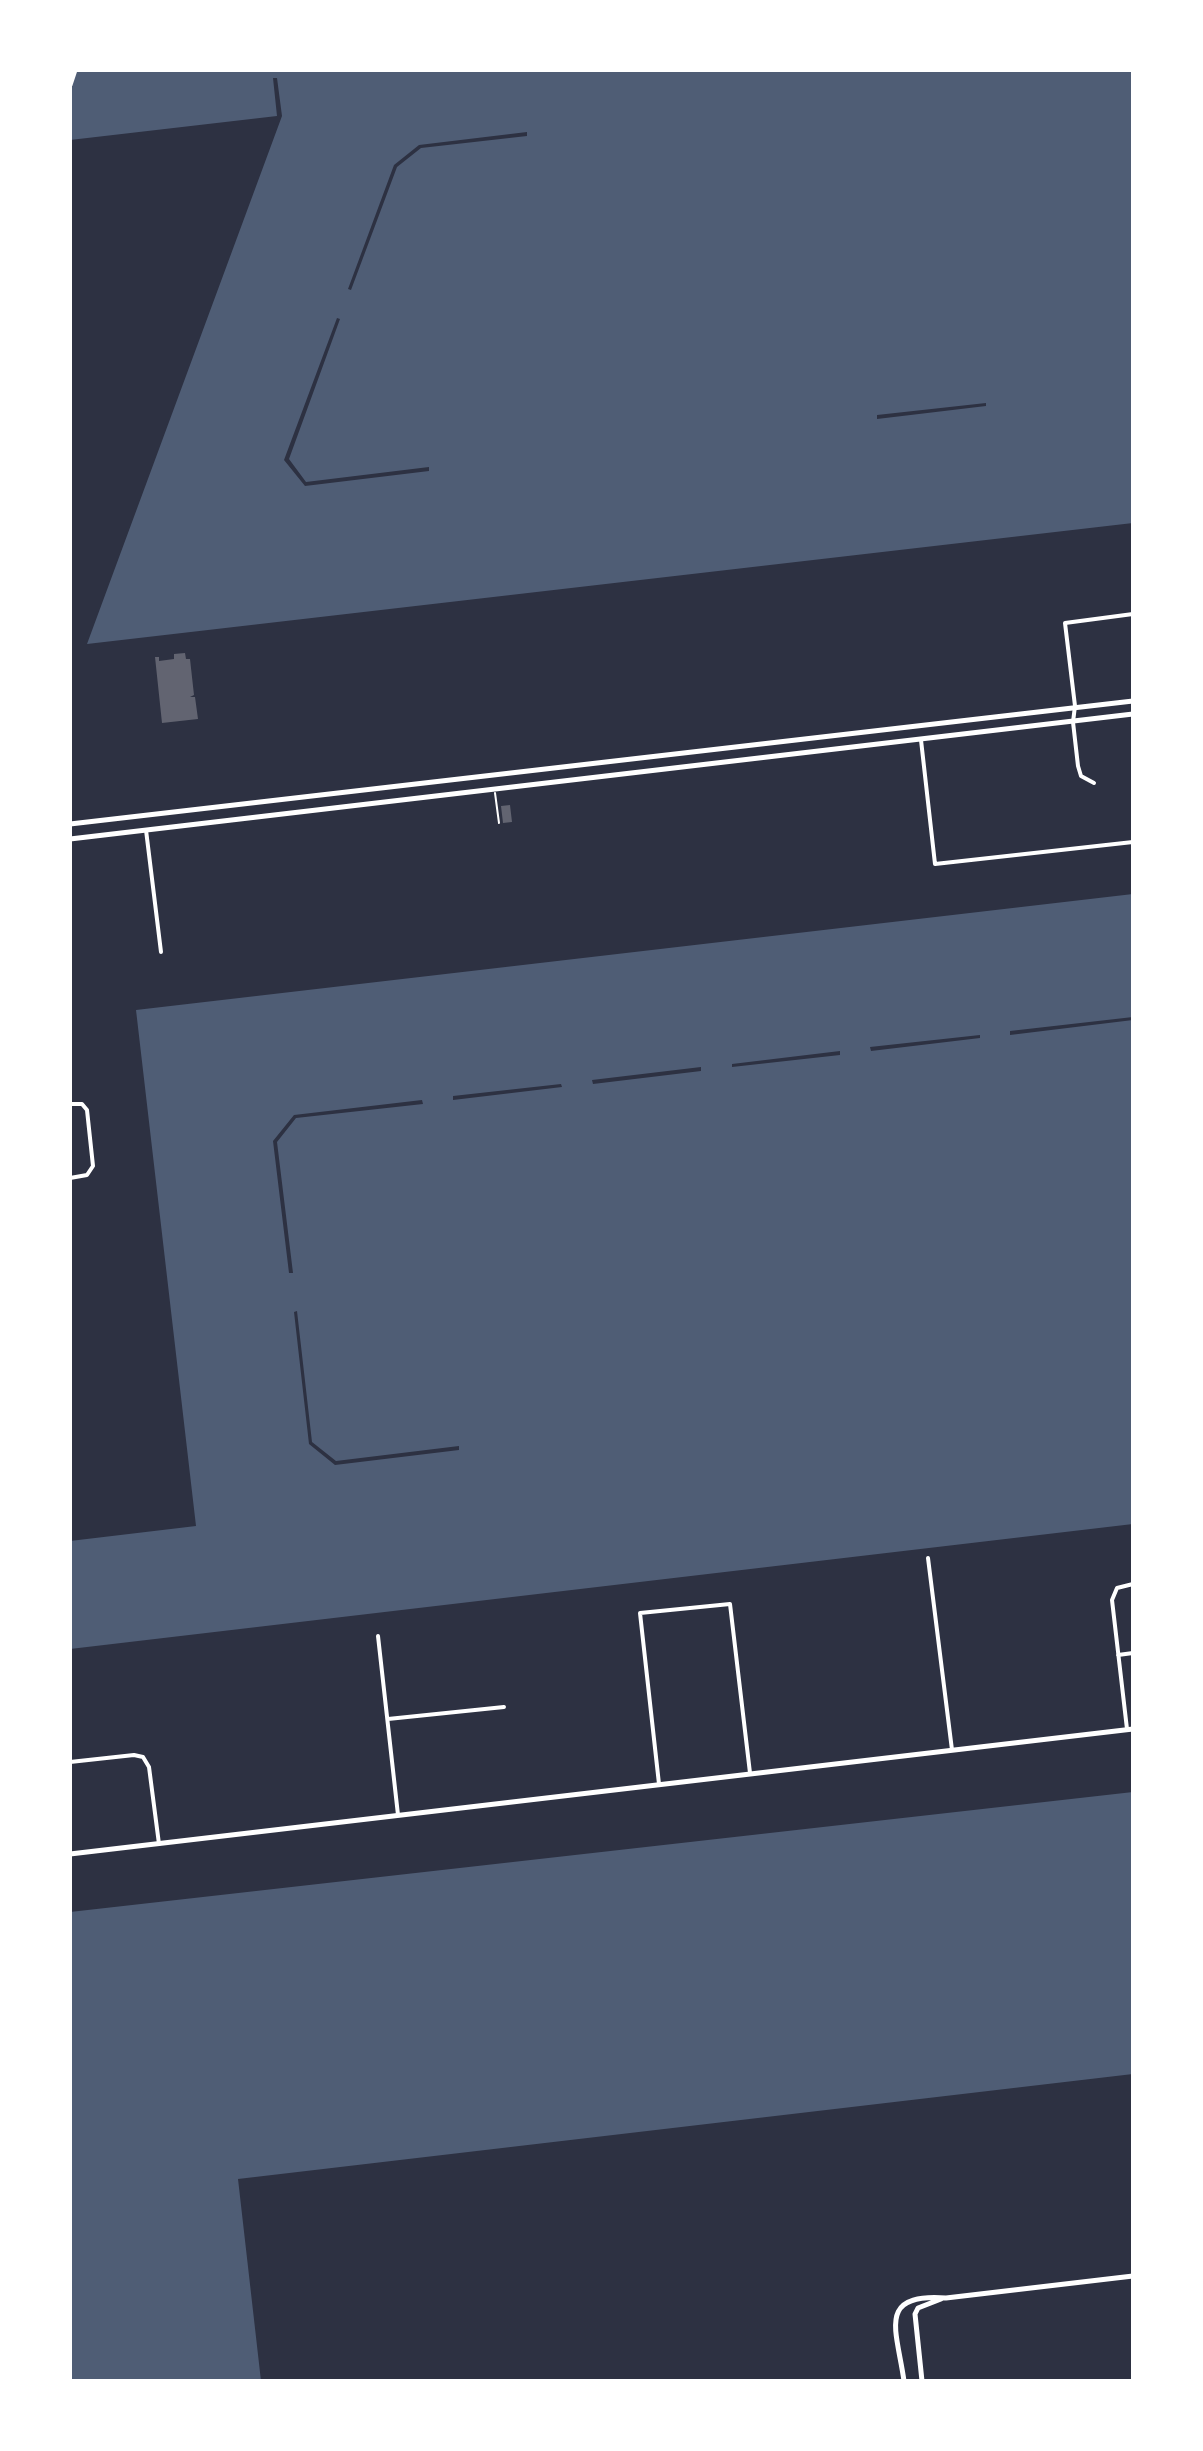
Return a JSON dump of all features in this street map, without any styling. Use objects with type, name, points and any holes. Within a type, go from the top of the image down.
[{"type":"street","points":[[70,85],[75,70]]},
{"type":"street","points":[[1094,783],[1081,776],[1078,766],[1073,722],[1075,706],[1065,623],[1133,614]]},
{"type":"street","points":[[70,824],[1133,701]]},
{"type":"street","points":[[70,839],[1133,714]]},
{"type":"street","points":[[921,740],[935,864],[1133,842]]},
{"type":"street","points":[[694,752],[696,767]]},
{"type":"street","points":[[294,798],[295,813]]},
{"type":"street","points":[[146,830],[161,952]]},
{"type":"street","points":[[70,1104],[82,1104],[87,1110],[93,1166],[87,1175],[70,1178]]},
{"type":"street","points":[[928,1558],[952,1750]]},
{"type":"street","points":[[70,1854],[1130,1729],[1112,1595],[1117,1588],[1133,1584]]},
{"type":"street","points":[[659,1784],[640,1613],[730,1604],[750,1773]]},
{"type":"street","points":[[378,1636],[398,1815]]},
{"type":"street","points":[[1118,1655],[1133,1653]]},
{"type":"street","points":[[388,1719],[504,1707]]},
{"type":"street","points":[[70,1762],[134,1755],[143,1757],[149,1767],[159,1844]]},
{"type":"street","points":[[904,2381],[896,2319],[898,2309],[904,2302],[914,2298],[946,2298],[1133,2276]]},
{"type":"street","points":[[922,2381],[915,2314],[918,2308],[946,2298]]},
{"type":"lane","points":[[495,789],[499,823]]},
{"type":"water","points":[[70,70],[1133,70],[1133,523],[87,644],[282,116],[277,78],[273,78],[277,116],[70,140]]},
{"type":"water","points":[[1133,894],[1133,1524],[70,1649],[70,1541],[196,1526],[136,1010]]},
{"type":"water","points":[[1133,1792],[1133,2074],[238,2179],[261,2381],[70,2381],[70,1912]]},
{"type":"pier","points":[[527,132],[527,136],[421,148],[397,167],[351,290],[348,289],[394,165],[419,145]]},
{"type":"pier","points":[[337,318],[340,319],[289,459],[306,482],[429,467],[429,471],[305,486],[284,460]]},
{"type":"pier","points":[[986,403],[986,406],[877,419],[877,415]]},
{"type":"pier","points":[[1133,1017],[1133,1020],[1010,1035],[1010,1031]]},
{"type":"pier","points":[[980,1035],[980,1038],[871,1051],[870,1047]]},
{"type":"pier","points":[[840,1051],[840,1055],[732,1067],[732,1064]]},
{"type":"pier","points":[[701,1067],[701,1071],[593,1084],[592,1080]]},
{"type":"pier","points":[[561,1084],[562,1087],[453,1100],[453,1096]]},
{"type":"pier","points":[[422,1100],[423,1104],[296,1118],[277,1142],[293,1273],[289,1273],[273,1141],[294,1115]]},
{"type":"pier","points":[[297,1311],[312,1442],[336,1461],[459,1446],[459,1450],[335,1465],[309,1444],[294,1312]]},
{"type":"building","points":[[185,653],[186,659],[190,659],[194,695],[190,697],[195,697],[198,719],[162,723],[155,657],[159,657],[159,661],[174,659],[174,654]]},
{"type":"building","points":[[510,805],[512,822],[503,823],[501,806]]}]
